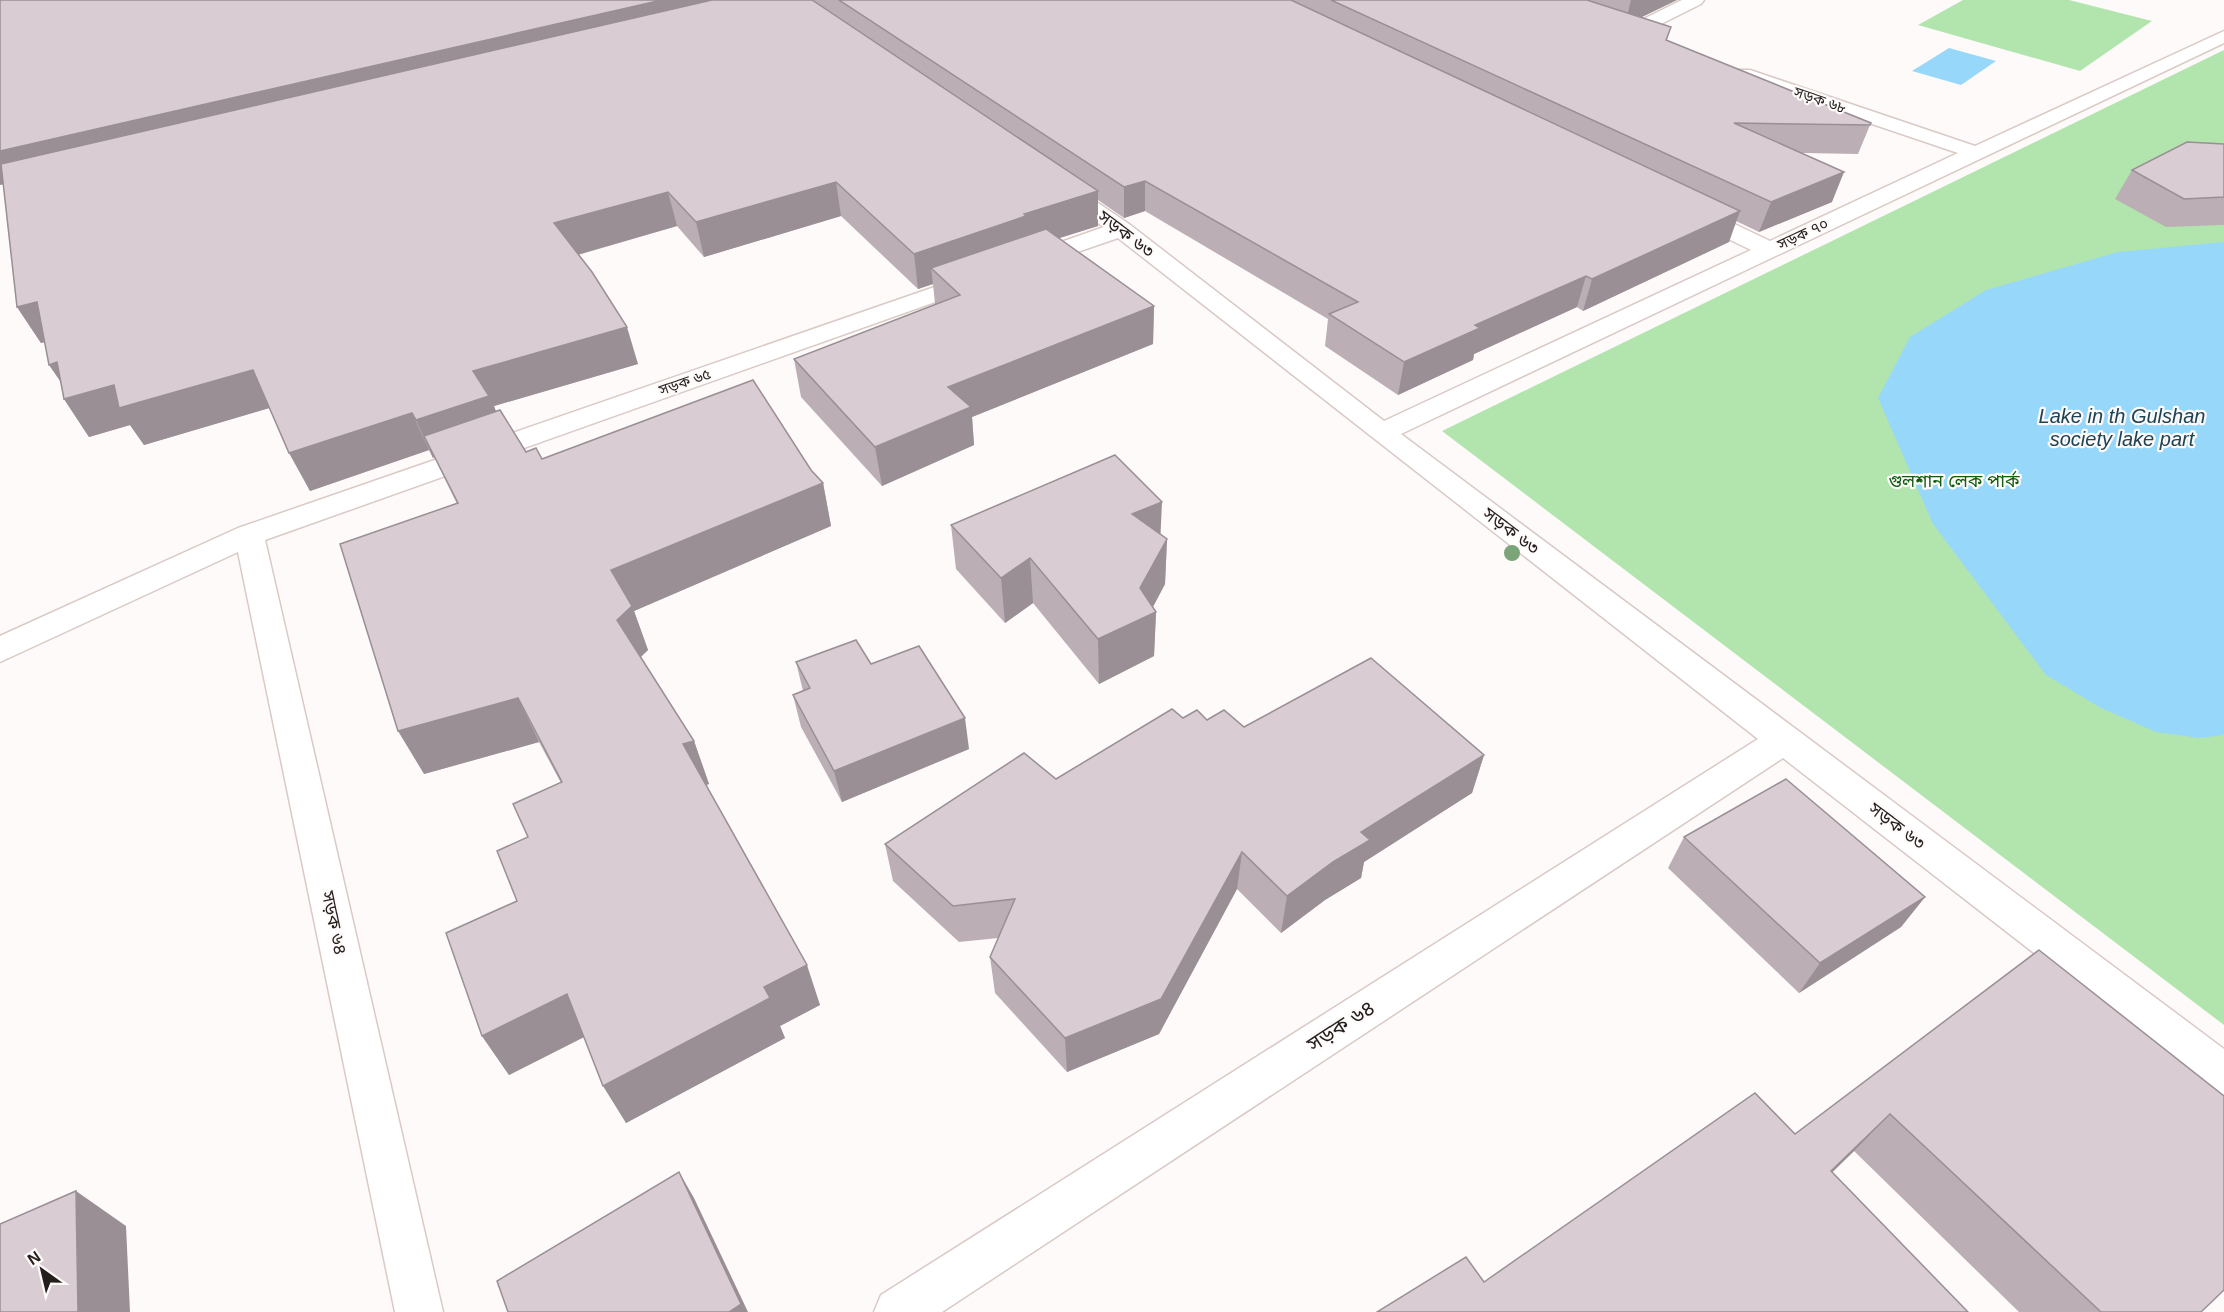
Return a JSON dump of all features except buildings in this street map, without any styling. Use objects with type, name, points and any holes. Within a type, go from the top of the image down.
[{"type":"street","points":[[1627,34],[1695,0]]},
{"type":"street","points":[[1604,27],[1649,42]]},
{"type":"street","name":"সড়ক ৭০","points":[[1382,433],[2224,36]]},
{"type":"street","name":"সড়ক ৬৮","points":[[1728,69],[1977,153]]},
{"type":"street","name":"সড়ক ৬৩","points":[[1044,176],[1121,229],[1382,433],[2224,1075]]},
{"type":"street","points":[[1673,204],[1769,250]]},
{"type":"street","name":"সড়ক ৬৫","points":[[0,650],[249,534],[1121,229]]},
{"type":"street","name":"সড়ক ৬৪","points":[[249,534],[419,1312]]},
{"type":"street","name":"সড়ক ৬৪","points":[[897,1312],[1784,740]]},
{"type":"green space","points":[[1963,0],[2069,0],[2152,21],[2080,71],[1918,25]]},
{"type":"green space","name":"গুলশান লেক পার্ক","points":[[2224,50],[2224,1025],[1442,431]]},
{"type":"water","points":[[1949,48],[1996,61],[1961,85],[1912,71]]},
{"type":"water","name":"Lake in th Gulshan society lake part","points":[[2224,242],[2224,735],[2199,738],[2156,732],[2101,708],[2046,675],[1933,524],[1878,398],[1910,337],[1986,290],[2118,252]]}]
